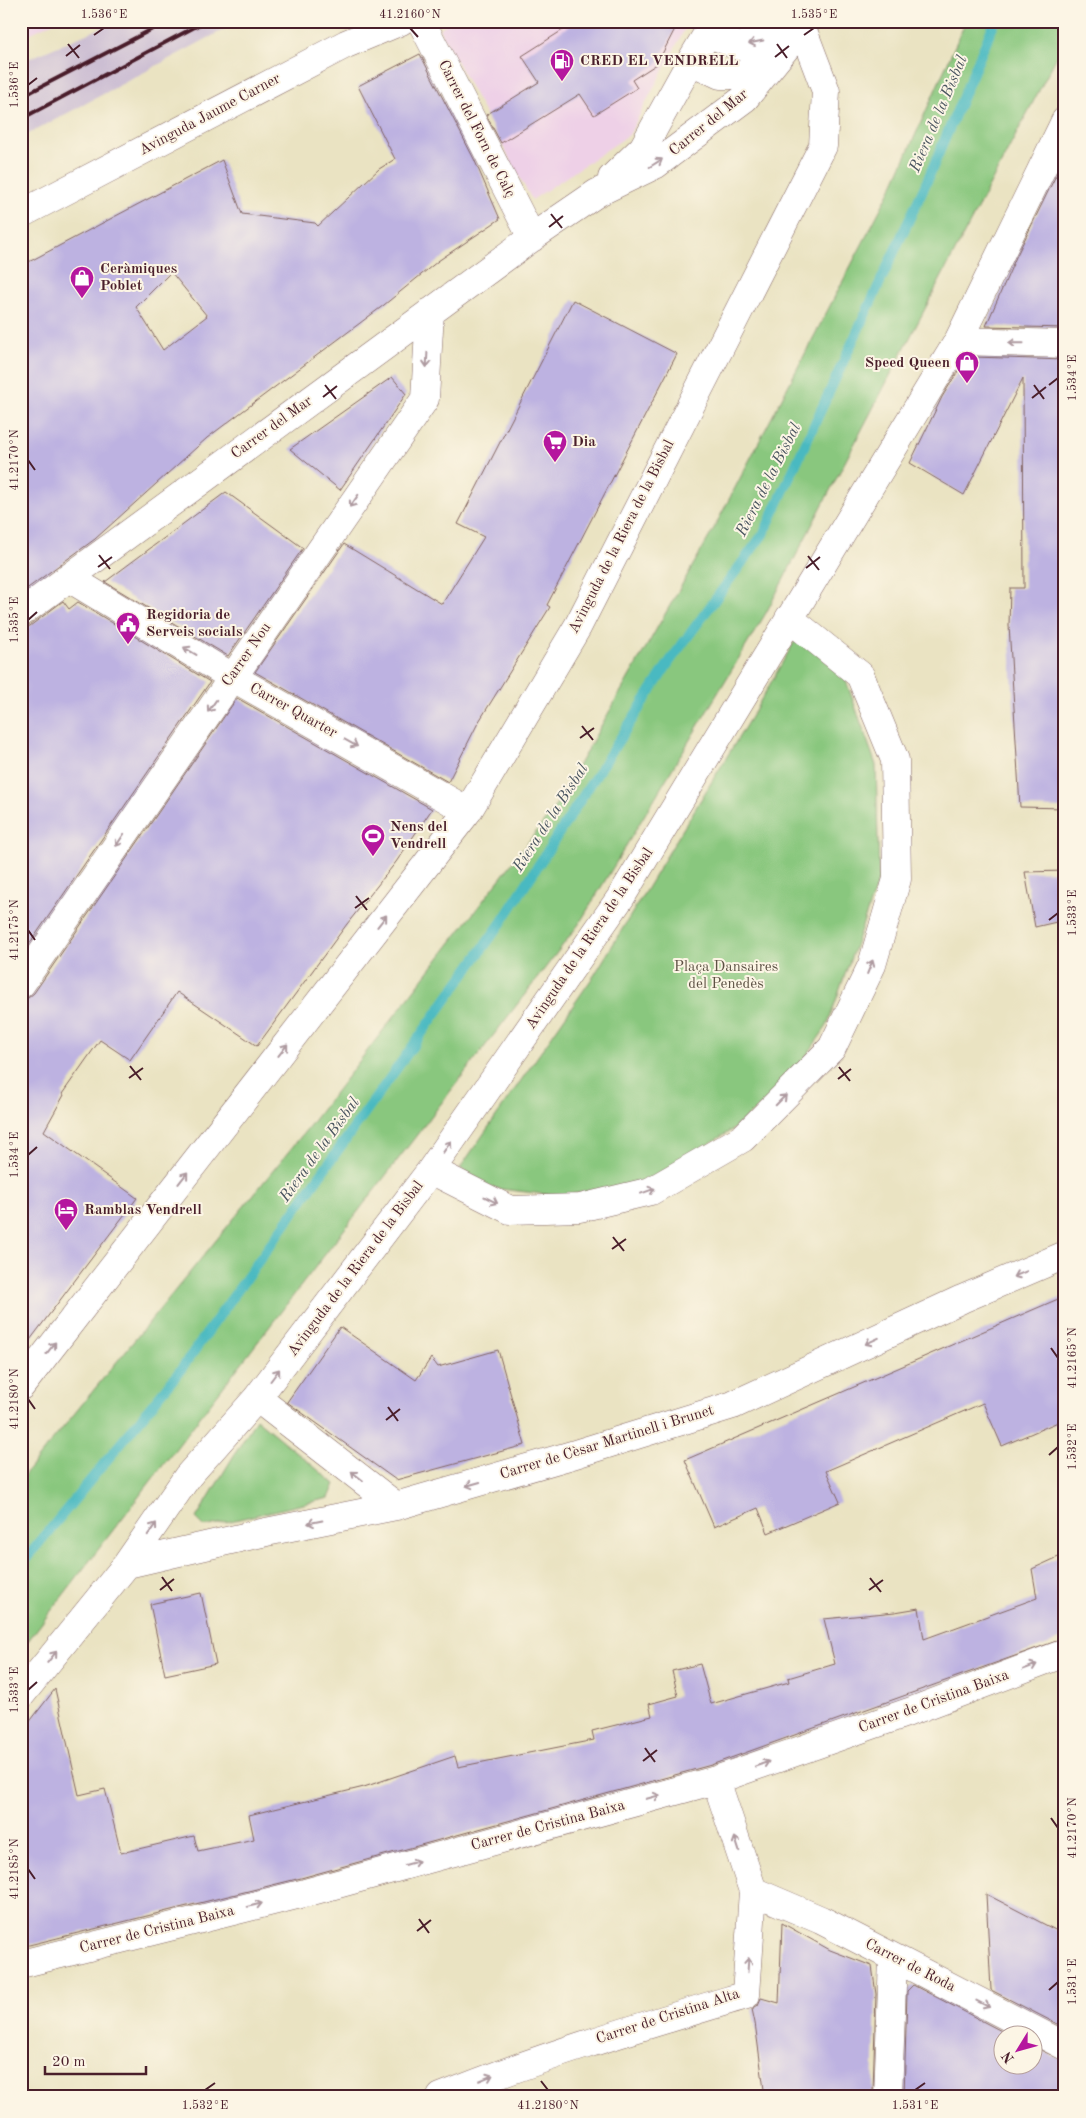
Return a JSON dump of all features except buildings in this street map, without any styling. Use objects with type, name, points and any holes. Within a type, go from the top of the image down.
[{"type":"street","name":"Avinguda Jaume Carner","points":[[21,214],[346,44],[402,21]]},
{"type":"street","name":"Carrer del Forn de Calç","points":[[421,21],[532,238]]},
{"type":"street","name":"Carrer del Mar","points":[[597,193],[642,148],[712,27],[738,46],[768,40],[802,28]]},
{"type":"street","name":"Carrer del Mar","points":[[691,61],[720,75],[742,75],[772,58],[802,28]]},
{"type":"street","name":"Carrer del Mar","points":[[21,613],[532,238],[597,193],[655,165],[745,98],[802,28]]},
{"type":"street","name":"Avinguda de la Riera de la Bisbal","points":[[25,1373],[468,811],[578,626],[823,146],[826,91],[802,28]]},
{"type":"street","name":"Avinguda de la Riera de la Bisbal","points":[[21,1695],[127,1564],[188,1476],[257,1398],[431,1170],[621,897],[958,342],[1065,121]]},
{"type":"street","name":"Carrer Nou","points":[[21,984],[425,399],[430,312]]},
{"type":"street","points":[[958,342],[1065,344]]},
{"type":"street","name":"Carrer Quarter","points":[[69,578],[232,676],[468,811]]},
{"type":"street","points":[[431,1170],[510,1210],[580,1208],[651,1191],[743,1138],[832,1048],[872,965],[897,879],[895,760],[860,675],[789,618]]},
{"type":"street","name":"Carrer de Cèsar Martinell i Brunet","points":[[127,1564],[266,1532],[396,1506],[572,1455],[733,1405],[962,1299],[1065,1255]]},
{"type":"street","points":[[257,1398],[396,1506]]},
{"type":"street","name":"Carrer de Cristina Baixa","points":[[21,1964],[305,1893],[716,1780],[909,1712],[1065,1653]]},
{"type":"street","name":"Carrer de Cristina Alta","points":[[441,2097],[494,2075],[609,2036],[746,1995],[752,1891],[716,1780]]},
{"type":"street","name":"Carrer de Roda","points":[[752,1891],[821,1920],[1065,2046]]},
{"type":"street","points":[[888,2097],[893,1958]]},
{"type":"shaded area","points":[[21,21],[56,21],[21,38]]},
{"type":"shaded area","points":[[117,21],[240,21],[21,138],[21,62]]},
{"type":"shaded area","name":"CRED EL VENDRELL","points":[[451,21],[689,21],[629,135],[532,200],[439,29]]},
{"type":"green space","points":[[966,21],[1065,21],[1065,41],[766,613],[579,924],[21,1650],[21,1479],[307,1129],[553,810],[712,532],[894,183]]},
{"type":"green space","name":"Plaça Dansaires del Penedès","points":[[797,637],[844,675],[876,765],[879,878],[827,1026],[787,1084],[732,1130],[644,1183],[560,1196],[492,1188],[460,1168],[595,974],[754,712]]},
{"type":"green space","points":[[256,1419],[335,1484],[329,1498],[205,1527],[196,1518]]},
{"type":"waterway","name":"Riera de la Bisbal","points":[[21,1565],[179,1372],[501,923],[670,661],[764,533],[927,181],[995,21]]},
{"type":"railway","points":[[21,97],[168,21]]},
{"type":"railway","points":[[21,119],[206,21]]},
{"type":"place","name":"CRED EL VENDRELL","points":[[562,82]]},
{"type":"place","name":"Ceràmiques Poblet","points":[[82,299]]},
{"type":"place","name":"Speed Queen","points":[[967,384]]},
{"type":"place","name":"Dia","points":[[555,463]]},
{"type":"place","name":"Regidoria de Serveis socials","points":[[128,645]]},
{"type":"place","name":"Nens del Vendrell","points":[[373,857]]},
{"type":"place","name":"Ramblas Vendrell","points":[[66,1231]]}]
